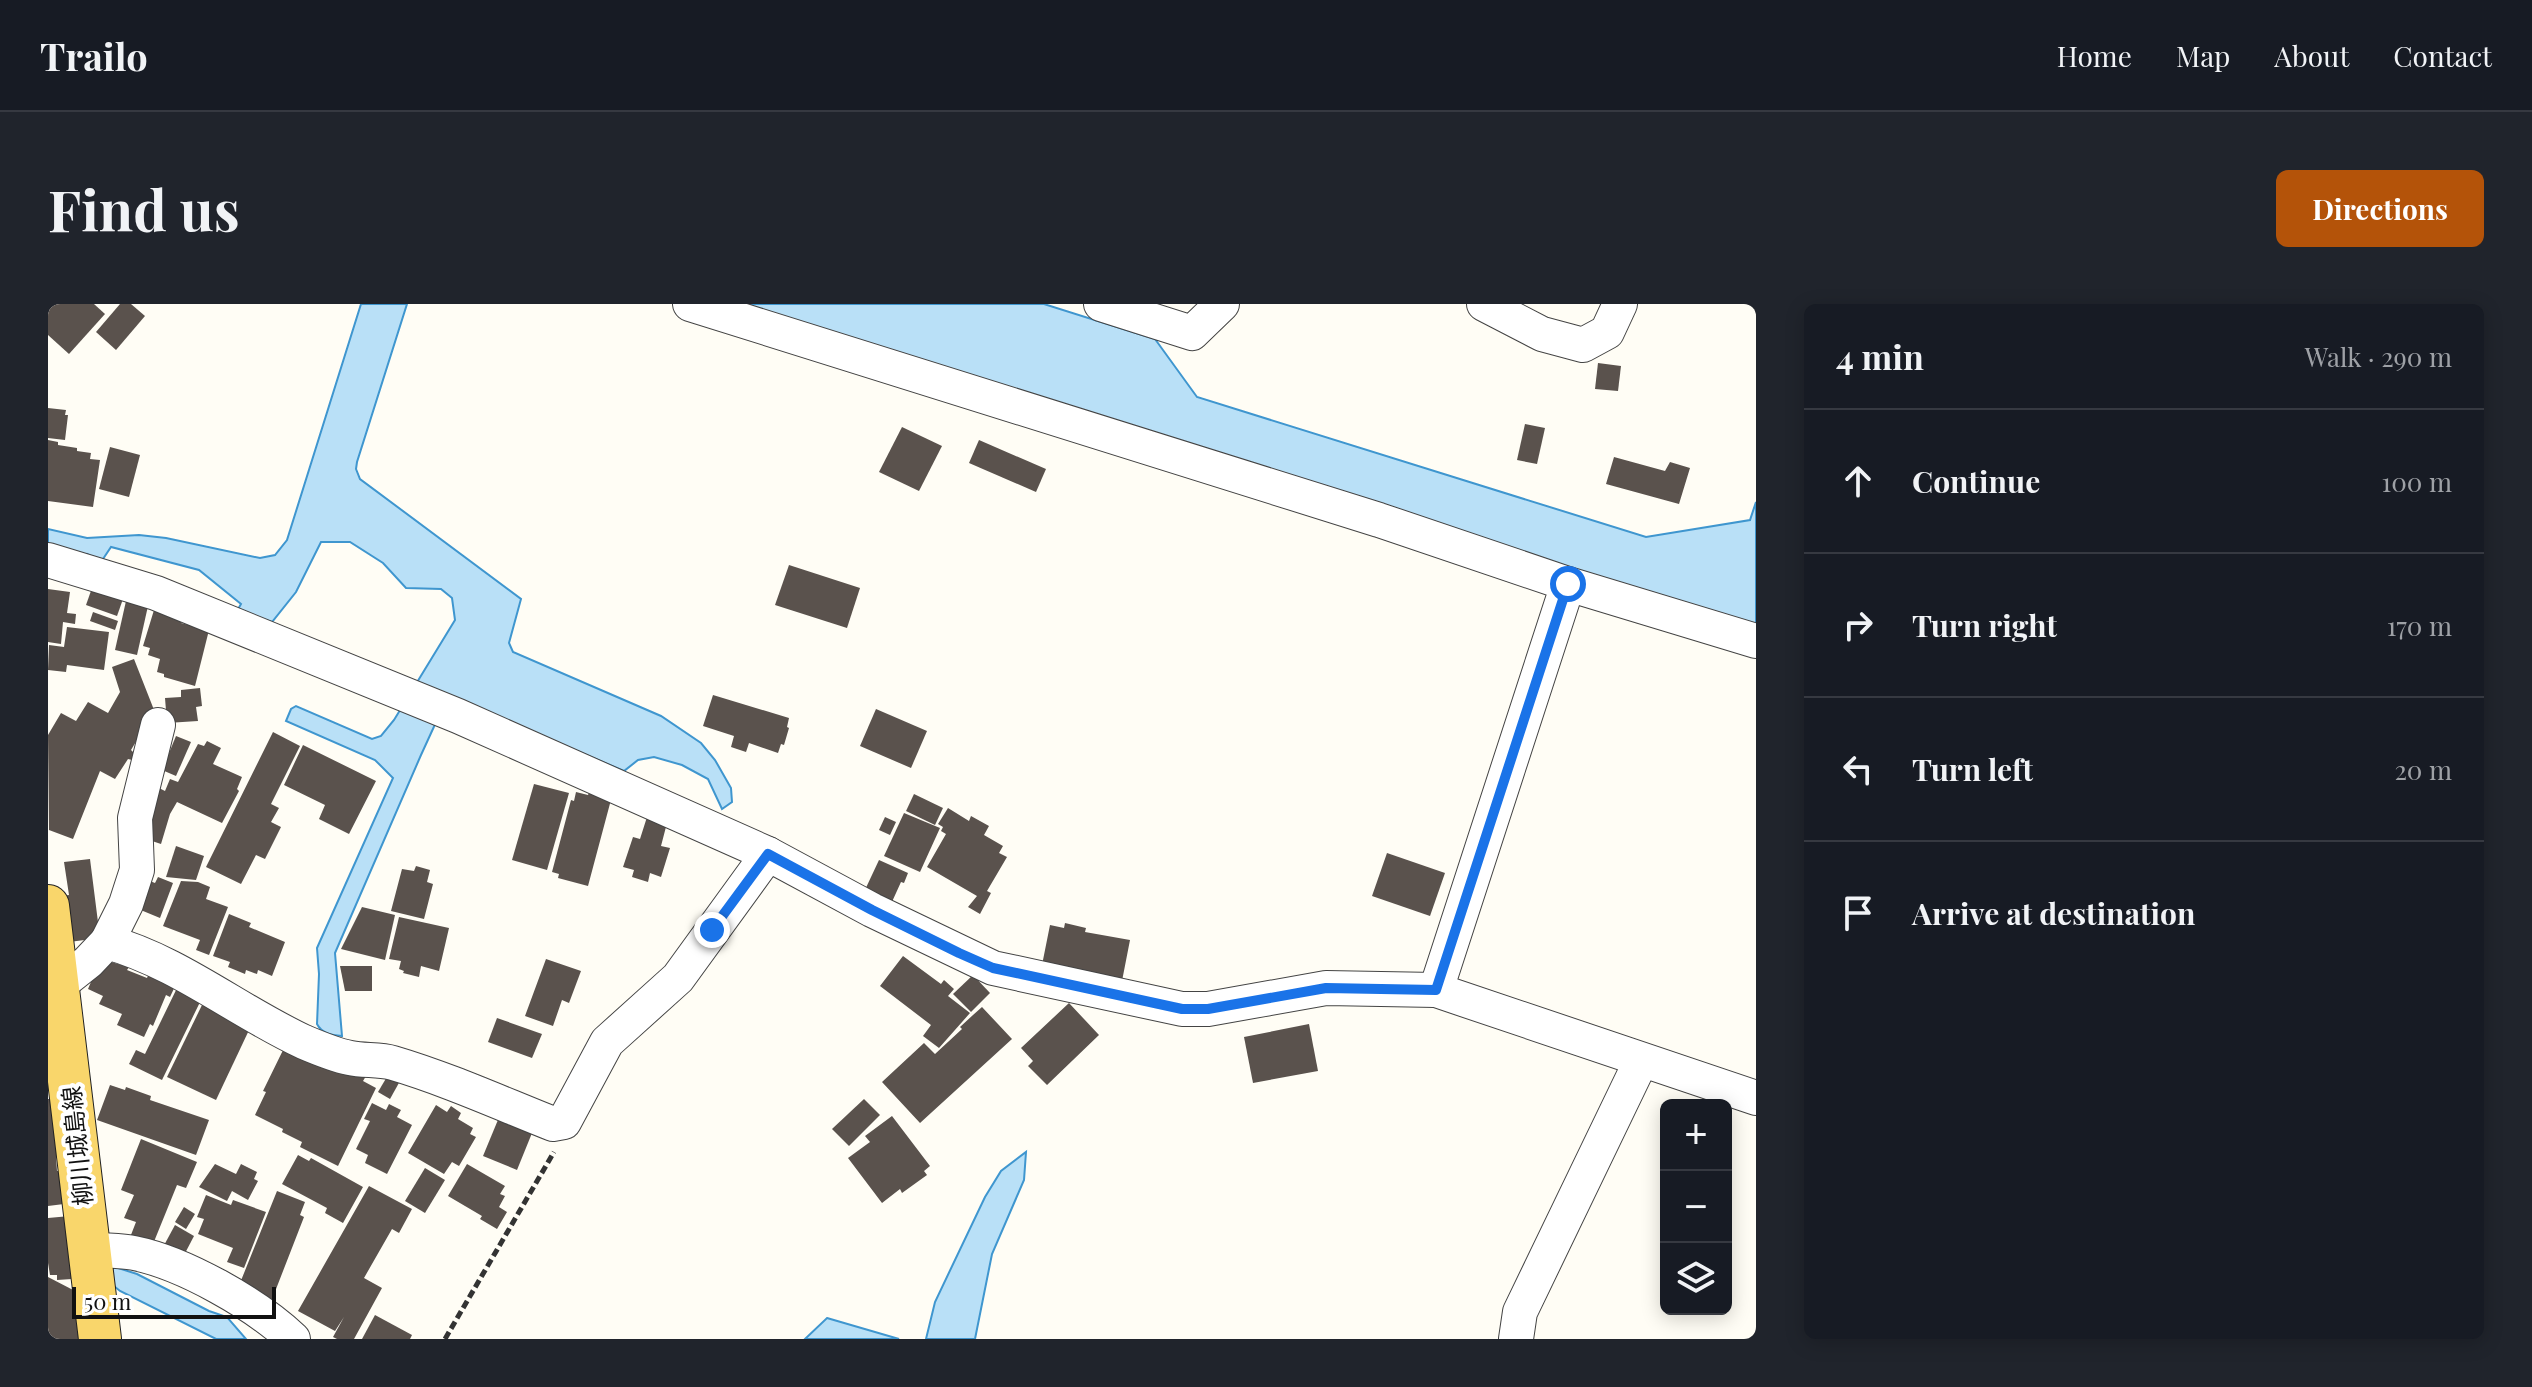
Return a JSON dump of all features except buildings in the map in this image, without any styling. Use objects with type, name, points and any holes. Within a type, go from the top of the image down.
[{"type":"main road","name":"柳川城島線","points":[[48,906],[59,985],[57,1038],[90,1249],[100,1339]]},
{"type":"street","points":[[690,304],[1756,641]]},
{"type":"street","points":[[1105,305],[1192,333],[1222,304]]},
{"type":"street","points":[[1484,304],[1542,334],[1583,345],[1607,332],[1620,304]]},
{"type":"street","points":[[48,560],[156,593],[458,716],[768,854],[872,910],[993,968],[1182,1009],[1208,1009],[1326,988],[1436,990],[1756,1098]]},
{"type":"street","points":[[1436,990],[1568,584]]},
{"type":"street","points":[[59,985],[107,942],[126,904],[137,870],[135,818],[158,725]]},
{"type":"street","points":[[107,942],[170,966],[306,1043],[350,1058],[389,1062],[553,1124],[564,1122],[607,1042],[678,978],[768,854]]},
{"type":"street","points":[[1516,1339],[1520,1312],[1641,1061]]},
{"type":"street","points":[[90,1249],[134,1253],[172,1265],[260,1312],[293,1339]]},
{"type":"path","points":[[445,1339],[564,1134],[564,1122]]},
{"type":"water","points":[[361,304],[407,304],[357,462],[360,479],[521,599],[509,643],[513,652],[661,716],[701,743],[731,788],[732,802],[722,809],[708,779],[682,765],[654,757],[638,760],[624,771],[448,696],[335,953],[342,1036],[324,1032],[317,1024],[317,948],[393,778],[375,760],[286,721],[291,709],[296,706],[372,739],[381,736],[455,620],[452,598],[441,589],[406,588],[383,563],[350,542],[321,542],[296,592],[272,622],[237,611],[241,604],[199,570],[111,547],[101,562],[87,554],[79,558],[48,547],[48,529],[87,538],[139,535],[166,538],[260,558],[275,555],[287,540]]},
{"type":"water","points":[[728,304],[1044,304],[1155,339],[1197,397],[1646,537],[1750,520],[1756,502],[1756,630]]},
{"type":"water","points":[[1026,1152],[1024,1180],[992,1254],[975,1339],[926,1339],[935,1302],[985,1197],[1001,1171]]},
{"type":"water","points":[[115,1267],[137,1274],[227,1317],[246,1339],[216,1339],[120,1291],[109,1282],[108,1269]]},
{"type":"water","points":[[827,1318],[899,1339],[805,1339]]},
{"type":"route","points":[[712,930],[768,854],[872,910],[993,968],[1182,1009],[1208,1009],[1326,988],[1436,990],[1568,584]]}]
